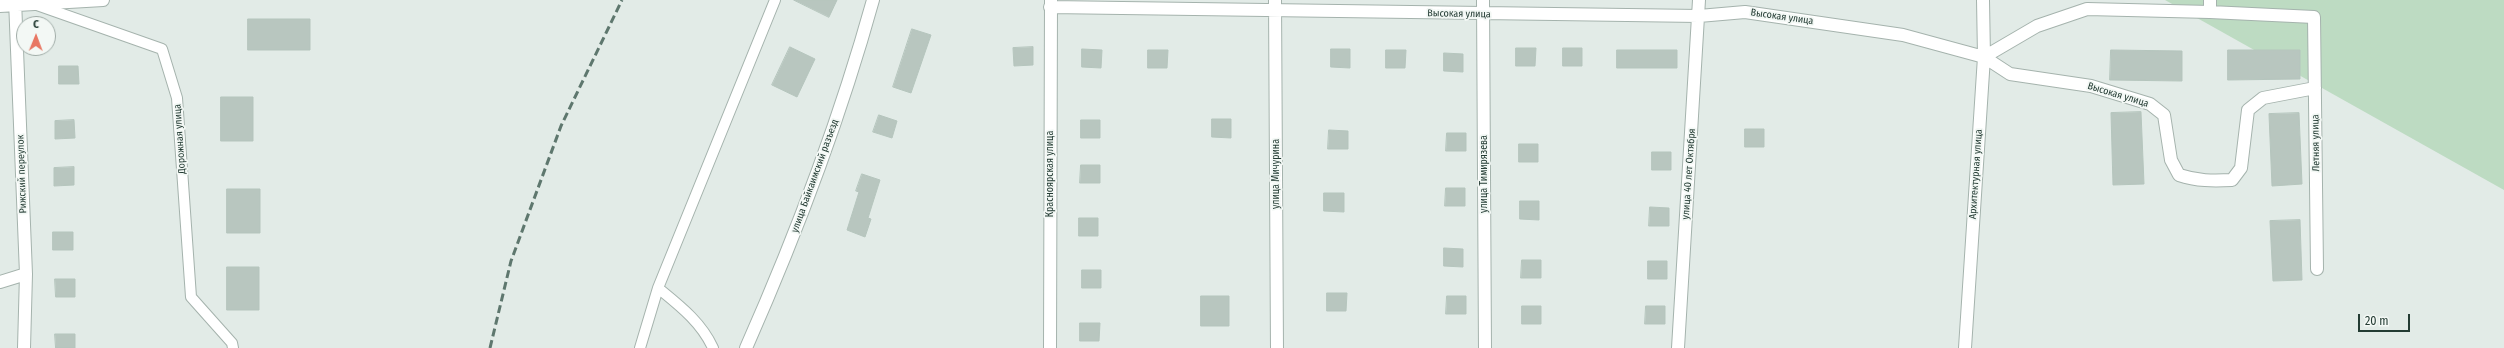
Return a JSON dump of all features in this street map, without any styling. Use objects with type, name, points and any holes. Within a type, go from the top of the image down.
[{"type":"street","points":[[0,6],[15,3],[37,5],[103,0]]},
{"type":"street","name":"улица Байкаимский разъезд","points":[[746,348],[781,268],[854,69],[873,0]]},
{"type":"street","name":"улица Тимирязева","points":[[1483,0],[1485,348]]},
{"type":"street","name":"улица 40 лет Октября","points":[[1678,348],[1699,0]]},
{"type":"street","name":"Архитектурная улица","points":[[1965,348],[1984,57],[1983,0]]},
{"type":"street","name":"Рижский переулок","points":[[15,3],[26,274],[24,348]]},
{"type":"street","name":"Высокая улица","points":[[1051,4],[1275,5],[1482,15],[1699,16],[1745,12],[1903,35],[1984,57],[2010,74],[2091,86],[2150,104],[2164,115],[2171,160],[2179,175],[2193,180],[2232,180],[2241,168],[2248,110],[2263,98],[2315,88]]},
{"type":"street","name":"Красноярская улица","points":[[1050,348],[1051,4]]},
{"type":"street","name":"улица Мичурина","points":[[1275,5],[1276,348]]},
{"type":"street","points":[[1984,57],[2037,26],[2087,9],[2210,6]]},
{"type":"street","name":"Летняя улица","points":[[2210,6],[2314,17],[2317,269]]},
{"type":"street","points":[[0,282],[26,274]]},
{"type":"lane","points":[[640,348],[658,288],[775,0]]},
{"type":"lane","name":"Дорожная улица","points":[[37,5],[162,49],[177,98],[191,297],[232,343],[233,348]]},
{"type":"lane","points":[[658,288],[692,316],[708,337],[713,348]]},
{"type":"green space","points":[[2165,0],[2504,0],[2504,190]]},
{"type":"building","points":[[794,0],[837,0],[829,17]]},
{"type":"building","points":[[248,19],[310,19],[310,50],[248,50]]},
{"type":"building","points":[[912,29],[931,35],[911,93],[893,87]]},
{"type":"building","points":[[790,47],[815,59],[797,97],[772,85]]},
{"type":"building","points":[[1033,47],[1033,65],[1014,66],[1013,48]]},
{"type":"building","points":[[1516,48],[1536,48],[1535,66],[1516,66]]},
{"type":"building","points":[[1563,48],[1582,48],[1582,66],[1563,66]]},
{"type":"building","points":[[1082,49],[1102,50],[1101,68],[1082,67]]},
{"type":"building","points":[[1331,49],[1350,49],[1350,68],[1331,67]]},
{"type":"building","points":[[1148,50],[1168,50],[1167,68],[1148,68]]},
{"type":"building","points":[[1386,50],[1406,50],[1405,68],[1386,68]]},
{"type":"building","points":[[1617,50],[1677,50],[1677,68],[1617,68]]},
{"type":"building","points":[[2111,50],[2182,51],[2182,81],[2110,80]]},
{"type":"building","points":[[2228,50],[2300,50],[2300,79],[2228,80]]},
{"type":"building","points":[[1444,53],[1463,54],[1463,72],[1444,71]]},
{"type":"building","points":[[59,66],[78,66],[79,84],[59,84]]},
{"type":"building","points":[[221,97],[253,97],[253,141],[221,141]]},
{"type":"building","points":[[2141,112],[2144,184],[2113,185],[2111,113]]},
{"type":"building","points":[[2299,113],[2302,184],[2272,186],[2269,114]]},
{"type":"building","points":[[879,115],[897,121],[892,138],[873,132]]},
{"type":"building","points":[[1212,119],[1231,119],[1231,138],[1212,137]]},
{"type":"building","points":[[74,120],[75,138],[55,139],[55,121]]},
{"type":"building","points":[[1081,120],[1100,120],[1100,138],[1081,138]]},
{"type":"building","points":[[1745,129],[1764,129],[1764,147],[1745,147]]},
{"type":"building","points":[[1329,130],[1348,131],[1348,149],[1328,149]]},
{"type":"building","points":[[1447,133],[1466,133],[1466,151],[1446,151]]},
{"type":"building","points":[[1519,144],[1538,144],[1538,162],[1519,162]]},
{"type":"building","points":[[1652,152],[1671,152],[1671,170],[1652,170]]},
{"type":"building","points":[[1081,165],[1100,165],[1100,183],[1080,183]]},
{"type":"building","points":[[74,167],[74,185],[54,186],[54,168]]},
{"type":"building","points":[[862,174],[880,180],[868,218],[871,219],[865,237],[847,230],[859,192],[856,191]]},
{"type":"building","points":[[1446,188],[1465,188],[1465,206],[1445,206]]},
{"type":"building","points":[[227,189],[260,189],[260,233],[227,233]]},
{"type":"building","points":[[1324,193],[1344,193],[1344,212],[1324,211]]},
{"type":"building","points":[[1520,201],[1539,201],[1539,220],[1520,219]]},
{"type":"building","points":[[1650,207],[1669,208],[1669,226],[1649,226]]},
{"type":"building","points":[[1079,218],[1098,218],[1098,236],[1079,236]]},
{"type":"building","points":[[2300,220],[2302,280],[2273,281],[2270,221]]},
{"type":"building","points":[[53,232],[73,232],[73,250],[53,250]]},
{"type":"building","points":[[1444,248],[1463,249],[1463,267],[1444,266]]},
{"type":"building","points":[[1522,260],[1541,260],[1541,278],[1521,278]]},
{"type":"building","points":[[1648,261],[1667,261],[1667,279],[1648,279]]},
{"type":"building","points":[[227,267],[259,267],[259,310],[227,310]]},
{"type":"building","points":[[1082,270],[1101,270],[1101,288],[1082,288]]},
{"type":"building","points":[[55,279],[75,279],[75,297],[56,297]]},
{"type":"building","points":[[1327,293],[1347,293],[1346,311],[1327,311]]},
{"type":"building","points":[[1201,296],[1229,296],[1229,326],[1201,326]]},
{"type":"building","points":[[1447,296],[1466,296],[1466,314],[1446,314]]},
{"type":"building","points":[[1522,306],[1541,306],[1541,324],[1522,324]]},
{"type":"building","points":[[1646,306],[1665,306],[1665,324],[1645,324]]},
{"type":"building","points":[[1080,323],[1100,323],[1099,341],[1080,341]]},
{"type":"building","points":[[55,334],[75,334],[75,348],[56,348]]},
{"type":"railway","points":[[490,348],[511,261],[561,126],[622,0]]}]
